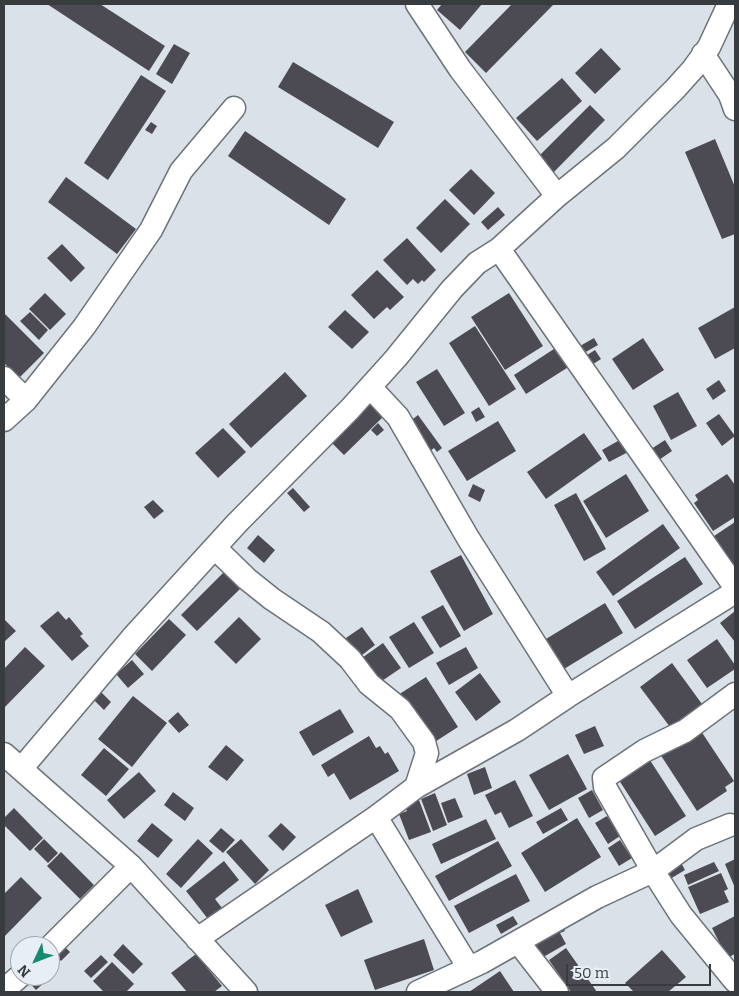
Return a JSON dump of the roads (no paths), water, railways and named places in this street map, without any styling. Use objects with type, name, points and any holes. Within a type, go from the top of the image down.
[{"type":"street","points":[[417,4],[460,69],[557,196]]},
{"type":"street","points":[[21,769],[132,638],[215,548],[370,387],[452,289],[477,264],[499,249],[557,196],[616,148],[675,89],[709,47],[729,4]]},
{"type":"street","points":[[704,54],[730,95],[735,109]]},
{"type":"street","points":[[4,420],[26,400],[84,327],[151,230],[181,171],[234,108]]},
{"type":"street","points":[[499,249],[735,587]]},
{"type":"street","points":[[4,378],[26,400]]},
{"type":"street","points":[[370,387],[398,417],[468,538],[568,696]]},
{"type":"street","points":[[215,548],[247,579],[272,599],[321,632],[350,659],[369,684],[400,709],[424,742],[427,752],[416,787]]},
{"type":"street","points":[[197,939],[376,817],[416,787],[517,730],[735,592]]},
{"type":"street","points":[[735,694],[685,731],[644,751],[604,778],[605,787],[653,871],[681,915],[735,981]]},
{"type":"street","points":[[4,754],[131,866],[246,992]]},
{"type":"street","points":[[376,817],[469,968]]},
{"type":"street","points":[[418,992],[469,968],[597,897],[653,871],[696,838],[730,825]]},
{"type":"street","points":[[60,937],[131,866]]},
{"type":"street","points":[[516,943],[522,947],[557,992]]}]
